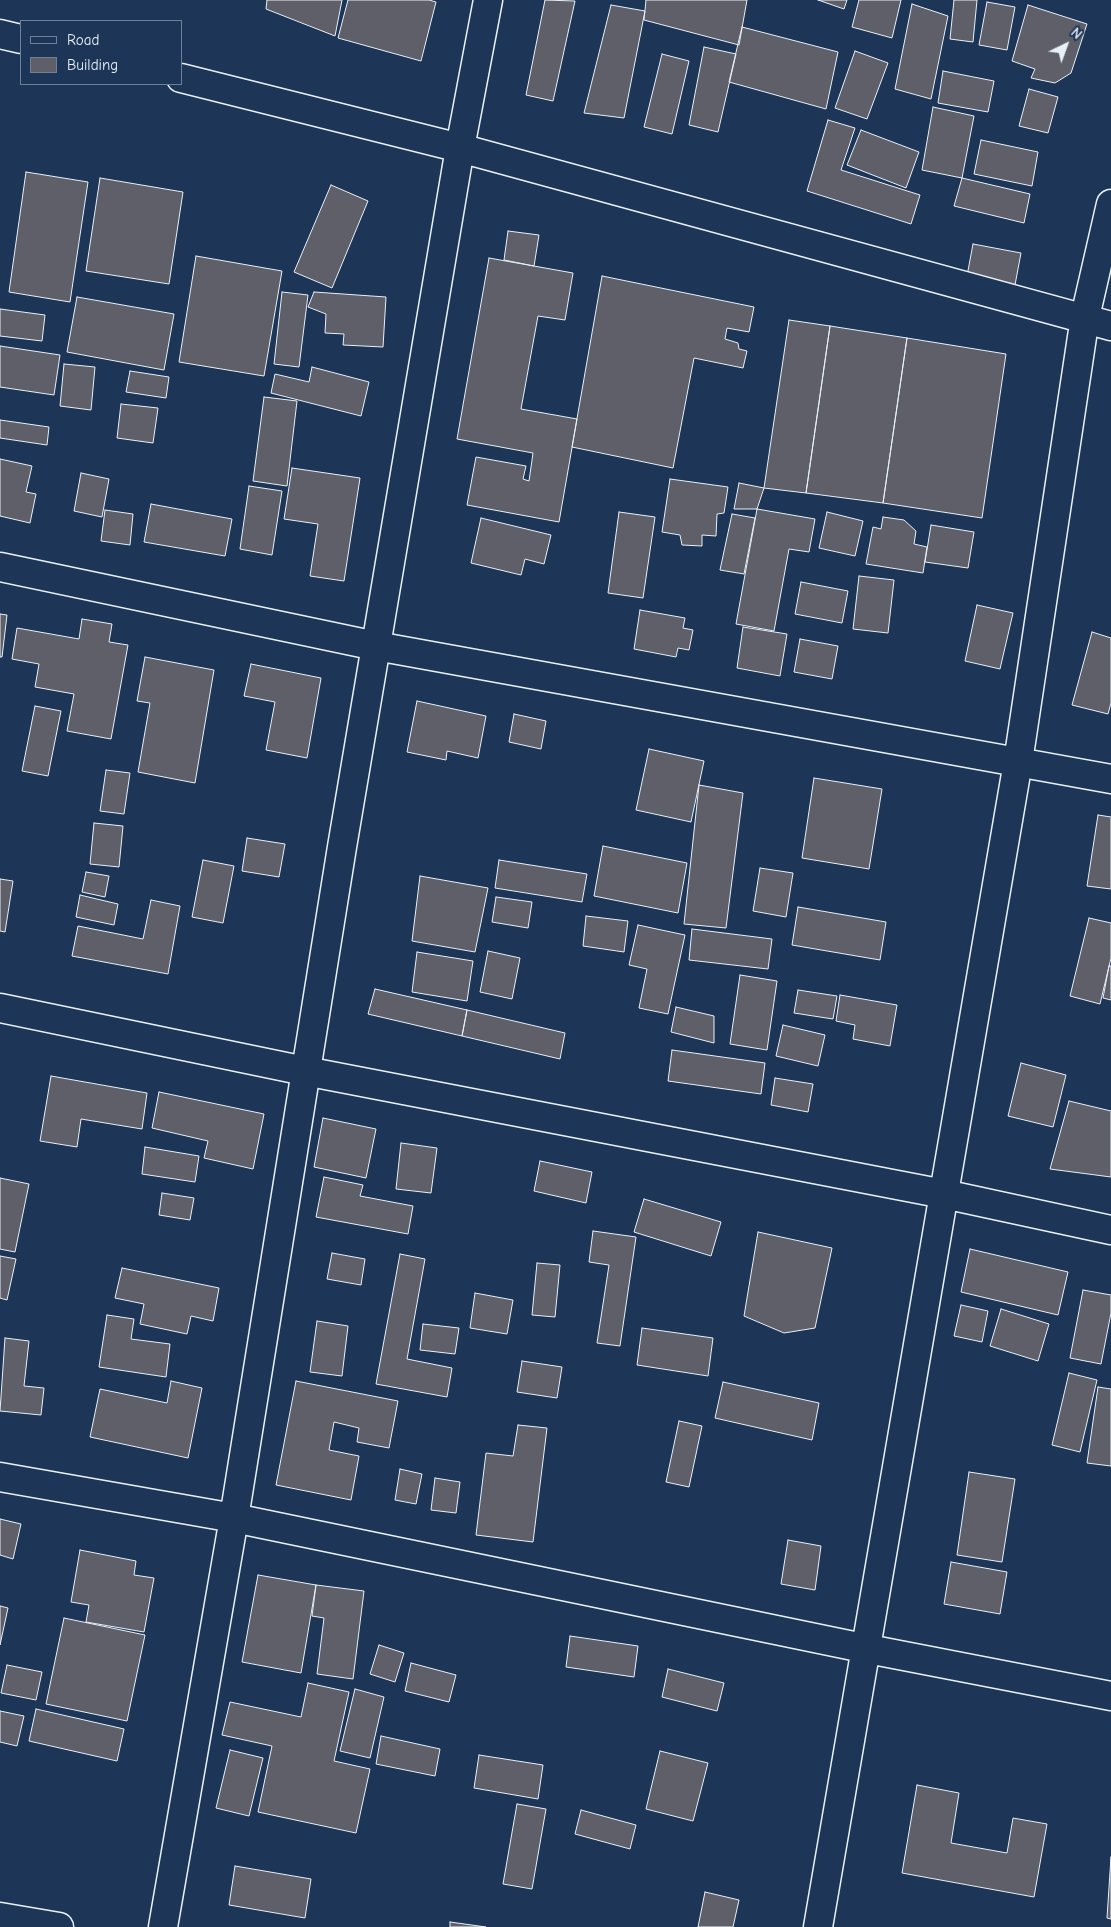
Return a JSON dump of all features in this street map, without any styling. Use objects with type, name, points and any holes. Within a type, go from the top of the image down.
[{"type":"street","points":[[163,1927],[234,1518],[305,1071],[376,646],[460,148],[488,0]]},
{"type":"street","points":[[0,34],[20,39]]},
{"type":"street","points":[[182,78],[460,148],[1085,317],[1111,326]]},
{"type":"street","points":[[818,1927],[868,1649],[1018,762],[1085,317],[1111,204]]},
{"type":"street","points":[[0,567],[376,646],[1111,779]]},
{"type":"street","points":[[0,1008],[305,1071],[944,1194],[1111,1230]]},
{"type":"street","points":[[0,1477],[234,1518],[868,1649],[1111,1696]]},
{"type":"street","points":[[0,1917],[59,1927]]},
{"type":"building","points":[[267,0],[342,0],[335,36],[266,9]]},
{"type":"building","points":[[348,0],[429,0],[436,2],[421,61],[338,38]]},
{"type":"building","points":[[545,0],[575,1],[553,101],[526,95]]},
{"type":"building","points":[[646,0],[747,0],[739,45],[644,20]]},
{"type":"building","points":[[818,0],[847,0],[844,9]]},
{"type":"building","points":[[859,0],[901,0],[892,38],[852,27]]},
{"type":"building","points":[[954,0],[977,0],[973,42],[950,39]]},
{"type":"building","points":[[987,2],[1015,7],[1007,50],[979,45]]},
{"type":"building","points":[[912,4],[948,16],[931,99],[895,89]]},
{"type":"building","points":[[611,5],[645,11],[624,118],[584,113]]},
{"type":"building","points":[[1028,5],[1087,24],[1071,73],[1055,83],[1031,78],[1035,69],[1012,61]]},
{"type":"building","points":[[742,27],[838,52],[826,109],[729,82]]},
{"type":"building","points":[[704,47],[736,54],[718,132],[689,125]]},
{"type":"building","points":[[855,51],[888,63],[867,119],[835,108]]},
{"type":"building","points":[[662,54],[689,61],[672,134],[644,127]]},
{"type":"building","points":[[943,71],[994,81],[988,112],[938,103]]},
{"type":"building","points":[[1029,89],[1058,97],[1048,133],[1019,126]]},
{"type":"building","points":[[933,107],[974,116],[962,178],[922,170]]},
{"type":"building","points":[[828,120],[855,128],[841,170],[920,195],[911,224],[807,191]]},
{"type":"building","points":[[861,130],[919,152],[906,188],[847,165]]},
{"type":"building","points":[[981,140],[1038,152],[1032,186],[974,174]]},
{"type":"building","points":[[26,172],[88,182],[70,302],[9,292]]},
{"type":"building","points":[[100,178],[183,192],[169,284],[86,271]]},
{"type":"building","points":[[962,178],[1030,194],[1024,223],[954,206]]},
{"type":"building","points":[[331,185],[368,201],[332,288],[294,272]]},
{"type":"building","points":[[508,231],[539,235],[534,266],[504,260]]},
{"type":"building","points":[[973,244],[1021,253],[1015,285],[967,276]]},
{"type":"building","points":[[196,256],[282,271],[264,376],[179,362]]},
{"type":"building","points":[[489,258],[573,273],[565,320],[538,316],[521,409],[577,419],[559,522],[467,505],[476,457],[526,466],[523,479],[529,481],[533,453],[457,439]]},
{"type":"building","points":[[602,276],[754,307],[749,332],[727,328],[725,339],[738,343],[739,349],[747,351],[743,368],[694,358],[673,468],[572,447]]},
{"type":"building","points":[[282,292],[308,295],[299,367],[274,364]]},
{"type":"building","points":[[314,292],[386,297],[383,347],[343,345],[344,334],[325,333],[326,314],[308,307]]},
{"type":"building","points":[[77,297],[174,314],[164,370],[67,352]]},
{"type":"building","points":[[0,309],[45,315],[42,341],[0,336]]},
{"type":"building","points":[[789,320],[830,326],[806,493],[764,488]]},
{"type":"building","points":[[830,326],[907,338],[883,503],[806,493]]},
{"type":"building","points":[[907,338],[1006,354],[982,518],[883,503]]},
{"type":"building","points":[[0,346],[60,355],[54,395],[0,387]]},
{"type":"building","points":[[64,364],[95,367],[91,410],[60,406]]},
{"type":"building","points":[[312,367],[369,382],[361,416],[271,393],[275,374],[309,382]]},
{"type":"building","points":[[130,371],[169,377],[166,398],[126,392]]},
{"type":"building","points":[[264,397],[297,401],[287,486],[253,481]]},
{"type":"building","points":[[121,404],[158,408],[153,443],[117,438]]},
{"type":"building","points":[[0,420],[49,427],[47,445],[0,438]]},
{"type":"building","points":[[0,459],[32,466],[26,492],[36,494],[30,523],[0,516]]},
{"type":"building","points":[[292,468],[360,478],[344,581],[310,576],[318,524],[284,519]]},
{"type":"building","points":[[81,473],[109,479],[102,517],[74,511]]},
{"type":"building","points":[[670,479],[728,487],[724,513],[717,514],[716,536],[702,535],[702,546],[682,545],[680,535],[662,532]]},
{"type":"building","points":[[739,483],[764,488],[757,509],[734,509]]},
{"type":"building","points":[[249,486],[282,491],[272,555],[240,549]]},
{"type":"building","points":[[151,504],[232,519],[225,556],[144,542]]},
{"type":"building","points":[[757,509],[815,519],[809,552],[789,549],[774,631],[736,624]]},
{"type":"building","points":[[105,510],[133,514],[130,545],[101,541]]},
{"type":"building","points":[[619,512],[655,517],[643,598],[608,593]]},
{"type":"building","points":[[827,512],[863,521],[855,556],[819,548]]},
{"type":"building","points":[[732,514],[755,518],[744,574],[720,570]]},
{"type":"building","points":[[883,517],[904,520],[916,531],[914,544],[927,547],[923,573],[866,564],[873,527],[881,529]]},
{"type":"building","points":[[481,518],[551,535],[544,564],[525,559],[521,575],[471,563]]},
{"type":"building","points":[[931,525],[974,532],[968,568],[925,562]]},
{"type":"building","points":[[859,576],[894,580],[888,633],[853,629]]},
{"type":"building","points":[[801,582],[848,591],[842,623],[795,614]]},
{"type":"building","points":[[977,605],[1013,613],[1000,669],[965,661]]},
{"type":"building","points":[[640,610],[685,618],[683,628],[693,630],[689,650],[678,648],[676,657],[634,649]]},
{"type":"building","points":[[0,614],[7,615],[2,657],[0,657]]},
{"type":"building","points":[[82,619],[112,624],[109,642],[128,645],[111,739],[67,731],[74,694],[35,687],[39,664],[12,659],[17,628],[79,639]]},
{"type":"building","points":[[743,627],[787,634],[780,676],[737,668]]},
{"type":"building","points":[[1092,632],[1111,638],[1111,703],[1108,714],[1072,705]]},
{"type":"building","points":[[800,639],[838,646],[832,679],[794,672]]},
{"type":"building","points":[[145,657],[214,670],[195,783],[138,772],[150,703],[137,701]]},
{"type":"building","points":[[251,664],[321,678],[307,758],[266,750],[275,702],[244,696]]},
{"type":"building","points":[[417,701],[486,716],[478,758],[447,751],[446,760],[407,752]]},
{"type":"building","points":[[35,706],[61,711],[48,776],[22,771]]},
{"type":"building","points":[[514,714],[546,721],[541,749],[509,742]]},
{"type":"building","points":[[649,749],[704,761],[691,822],[636,810]]},
{"type":"building","points":[[106,770],[130,773],[124,814],[100,811]]},
{"type":"building","points":[[814,778],[882,789],[869,869],[802,858]]},
{"type":"building","points":[[699,785],[743,793],[726,928],[684,924]]},
{"type":"building","points":[[1098,815],[1111,817],[1111,889],[1087,886]]},
{"type":"building","points":[[94,823],[123,826],[119,867],[90,864]]},
{"type":"building","points":[[247,838],[285,844],[279,877],[242,871]]},
{"type":"building","points":[[603,846],[687,863],[678,913],[594,896]]},
{"type":"building","points":[[203,860],[234,866],[223,923],[192,917]]},
{"type":"building","points":[[499,860],[587,874],[582,902],[495,888]]},
{"type":"building","points":[[760,868],[793,873],[786,917],[753,911]]},
{"type":"building","points":[[86,872],[109,876],[105,897],[82,892]]},
{"type":"building","points":[[420,876],[488,888],[475,952],[412,941]]},
{"type":"building","points":[[0,879],[13,881],[5,932],[0,931]]},
{"type":"building","points":[[80,895],[118,904],[114,925],[76,917]]},
{"type":"building","points":[[496,897],[532,902],[528,928],[492,922]]},
{"type":"building","points":[[151,900],[180,906],[168,974],[72,956],[78,926],[143,939]]},
{"type":"building","points":[[798,907],[886,922],[880,960],[792,945]]},
{"type":"building","points":[[586,916],[628,921],[624,952],[583,946]]},
{"type":"building","points":[[1089,918],[1111,923],[1111,958],[1100,1004],[1070,996]]},
{"type":"building","points":[[638,925],[685,935],[668,1014],[639,1008],[647,969],[629,965]]},
{"type":"building","points":[[692,929],[772,939],[768,969],[689,960]]},
{"type":"building","points":[[488,951],[520,958],[512,999],[480,992]]},
{"type":"building","points":[[417,952],[473,961],[467,1001],[412,992]]},
{"type":"building","points":[[1109,966],[1111,966],[1111,1000],[1103,998]]},
{"type":"building","points":[[740,975],[777,981],[767,1050],[730,1044]]},
{"type":"building","points":[[375,989],[467,1010],[462,1036],[368,1014]]},
{"type":"building","points":[[798,990],[837,996],[833,1019],[794,1013]]},
{"type":"building","points":[[840,995],[897,1005],[890,1046],[853,1039],[855,1025],[836,1021]]},
{"type":"building","points":[[676,1007],[714,1016],[714,1043],[671,1032]]},
{"type":"building","points":[[467,1010],[565,1033],[560,1059],[462,1036]]},
{"type":"building","points":[[783,1025],[825,1035],[818,1066],[776,1056]]},
{"type":"building","points":[[672,1050],[765,1063],[761,1094],[668,1081]]},
{"type":"building","points":[[1021,1063],[1066,1075],[1053,1127],[1008,1116]]},
{"type":"building","points":[[51,1076],[147,1093],[142,1129],[81,1119],[77,1147],[40,1141]]},
{"type":"building","points":[[775,1078],[813,1084],[808,1112],[771,1105]]},
{"type":"building","points":[[159,1092],[264,1114],[253,1169],[204,1158],[208,1141],[152,1128]]},
{"type":"building","points":[[1069,1101],[1111,1111],[1111,1177],[1050,1169]]},
{"type":"building","points":[[323,1118],[376,1129],[366,1178],[314,1167]]},
{"type":"building","points":[[401,1143],[437,1148],[431,1193],[396,1189]]},
{"type":"building","points":[[145,1147],[199,1156],[195,1182],[142,1174]]},
{"type":"building","points":[[540,1161],[592,1172],[586,1203],[534,1191]]},
{"type":"building","points":[[324,1177],[363,1185],[360,1196],[413,1206],[408,1234],[316,1217]]},
{"type":"building","points":[[0,1178],[29,1184],[15,1252],[0,1249]]},
{"type":"building","points":[[162,1193],[194,1198],[190,1220],[159,1215]]},
{"type":"building","points":[[644,1199],[721,1222],[711,1256],[634,1232]]},
{"type":"building","points":[[593,1231],[636,1237],[620,1346],[597,1343],[609,1265],[589,1262]]},
{"type":"building","points":[[758,1232],[832,1248],[815,1328],[784,1333],[744,1316]]},
{"type":"building","points":[[970,1249],[1068,1272],[1058,1315],[961,1292]]},
{"type":"building","points":[[332,1253],[365,1259],[361,1285],[327,1279]]},
{"type":"building","points":[[400,1254],[425,1259],[407,1359],[452,1368],[447,1397],[376,1384]]},
{"type":"building","points":[[0,1256],[16,1259],[7,1300],[0,1298]]},
{"type":"building","points":[[537,1263],[560,1265],[555,1317],[532,1315]]},
{"type":"building","points":[[122,1268],[219,1288],[213,1321],[191,1316],[187,1334],[140,1324],[144,1304],[115,1298]]},
{"type":"building","points":[[1083,1290],[1111,1295],[1111,1313],[1101,1364],[1070,1358]]},
{"type":"building","points":[[475,1293],[513,1300],[507,1334],[470,1328]]},
{"type":"building","points":[[961,1305],[988,1311],[982,1342],[954,1336]]},
{"type":"building","points":[[1001,1309],[1049,1324],[1038,1361],[990,1346]]},
{"type":"building","points":[[107,1315],[134,1319],[131,1339],[170,1344],[166,1377],[99,1367]]},
{"type":"building","points":[[317,1321],[348,1326],[342,1376],[310,1372]]},
{"type":"building","points":[[423,1324],[459,1328],[455,1354],[420,1350]]},
{"type":"building","points":[[642,1328],[713,1338],[708,1376],[637,1365]]},
{"type":"building","points":[[5,1338],[29,1341],[24,1386],[44,1388],[41,1415],[0,1411]]},
{"type":"building","points":[[522,1361],[562,1367],[557,1398],[517,1392]]},
{"type":"building","points":[[1069,1373],[1097,1380],[1080,1452],[1052,1445]]},
{"type":"building","points":[[171,1381],[202,1388],[188,1458],[90,1437],[100,1389],[167,1403]]},
{"type":"building","points":[[296,1381],[398,1401],[389,1448],[357,1442],[359,1428],[334,1422],[329,1450],[359,1456],[351,1500],[276,1485]]},
{"type":"building","points":[[723,1382],[819,1403],[812,1440],[715,1418]]},
{"type":"building","points":[[1098,1387],[1111,1389],[1111,1466],[1087,1463]]},
{"type":"building","points":[[679,1421],[702,1426],[689,1487],[666,1482]]},
{"type":"building","points":[[518,1425],[547,1428],[533,1542],[476,1535],[486,1453],[513,1456]]},
{"type":"building","points":[[400,1469],[422,1474],[416,1504],[395,1500]]},
{"type":"building","points":[[969,1472],[1015,1479],[1002,1562],[957,1555]]},
{"type":"building","points":[[435,1478],[460,1482],[456,1513],[431,1510]]},
{"type":"building","points":[[0,1519],[21,1524],[13,1559],[0,1555]]},
{"type":"building","points":[[788,1540],[821,1546],[815,1590],[781,1584]]},
{"type":"building","points":[[80,1550],[136,1561],[134,1575],[154,1578],[144,1632],[86,1622],[89,1605],[71,1602]]},
{"type":"building","points":[[951,1562],[1007,1572],[1000,1614],[944,1604]]},
{"type":"building","points":[[258,1575],[316,1585],[301,1673],[242,1662]]},
{"type":"building","points":[[316,1585],[364,1591],[353,1679],[317,1674],[324,1618],[312,1616]]},
{"type":"building","points":[[0,1606],[8,1608],[0,1645]]},
{"type":"building","points":[[64,1618],[145,1635],[127,1721],[46,1704]]},
{"type":"building","points":[[570,1636],[638,1646],[634,1677],[566,1667]]},
{"type":"building","points":[[379,1645],[404,1653],[395,1682],[370,1674]]},
{"type":"building","points":[[411,1663],[456,1675],[449,1702],[405,1691]]},
{"type":"building","points":[[7,1665],[42,1672],[36,1700],[1,1693]]},
{"type":"building","points":[[668,1669],[724,1683],[717,1711],[662,1697]]},
{"type":"building","points":[[308,1683],[349,1692],[334,1761],[370,1769],[356,1833],[258,1812],[272,1746],[222,1735],[230,1702],[301,1717]]},
{"type":"building","points":[[355,1689],[384,1697],[370,1758],[340,1751]]},
{"type":"building","points":[[36,1709],[124,1729],[117,1761],[29,1741]]},
{"type":"building","points":[[0,1711],[24,1716],[17,1746],[0,1742]]},
{"type":"building","points":[[381,1736],[440,1749],[435,1776],[376,1764]]},
{"type":"building","points":[[230,1750],[263,1758],[249,1816],[216,1808]]},
{"type":"building","points":[[660,1751],[708,1763],[693,1821],[646,1809]]},
{"type":"building","points":[[479,1755],[543,1765],[538,1799],[474,1788]]},
{"type":"building","points":[[917,1785],[959,1793],[951,1843],[1007,1853],[1013,1818],[1047,1824],[1034,1897],[902,1873]]},
{"type":"building","points":[[517,1804],[546,1809],[532,1889],[503,1884]]},
{"type":"building","points":[[581,1810],[636,1825],[630,1849],[575,1834]]},
{"type":"building","points":[[1111,1857],[1111,1919],[1107,1918]]},
{"type":"building","points":[[235,1866],[311,1879],[305,1918],[229,1905]]},
{"type":"building","points":[[705,1892],[739,1900],[733,1927],[698,1927]]},
{"type":"building","points":[[450,1922],[486,1927],[450,1927]]}]
